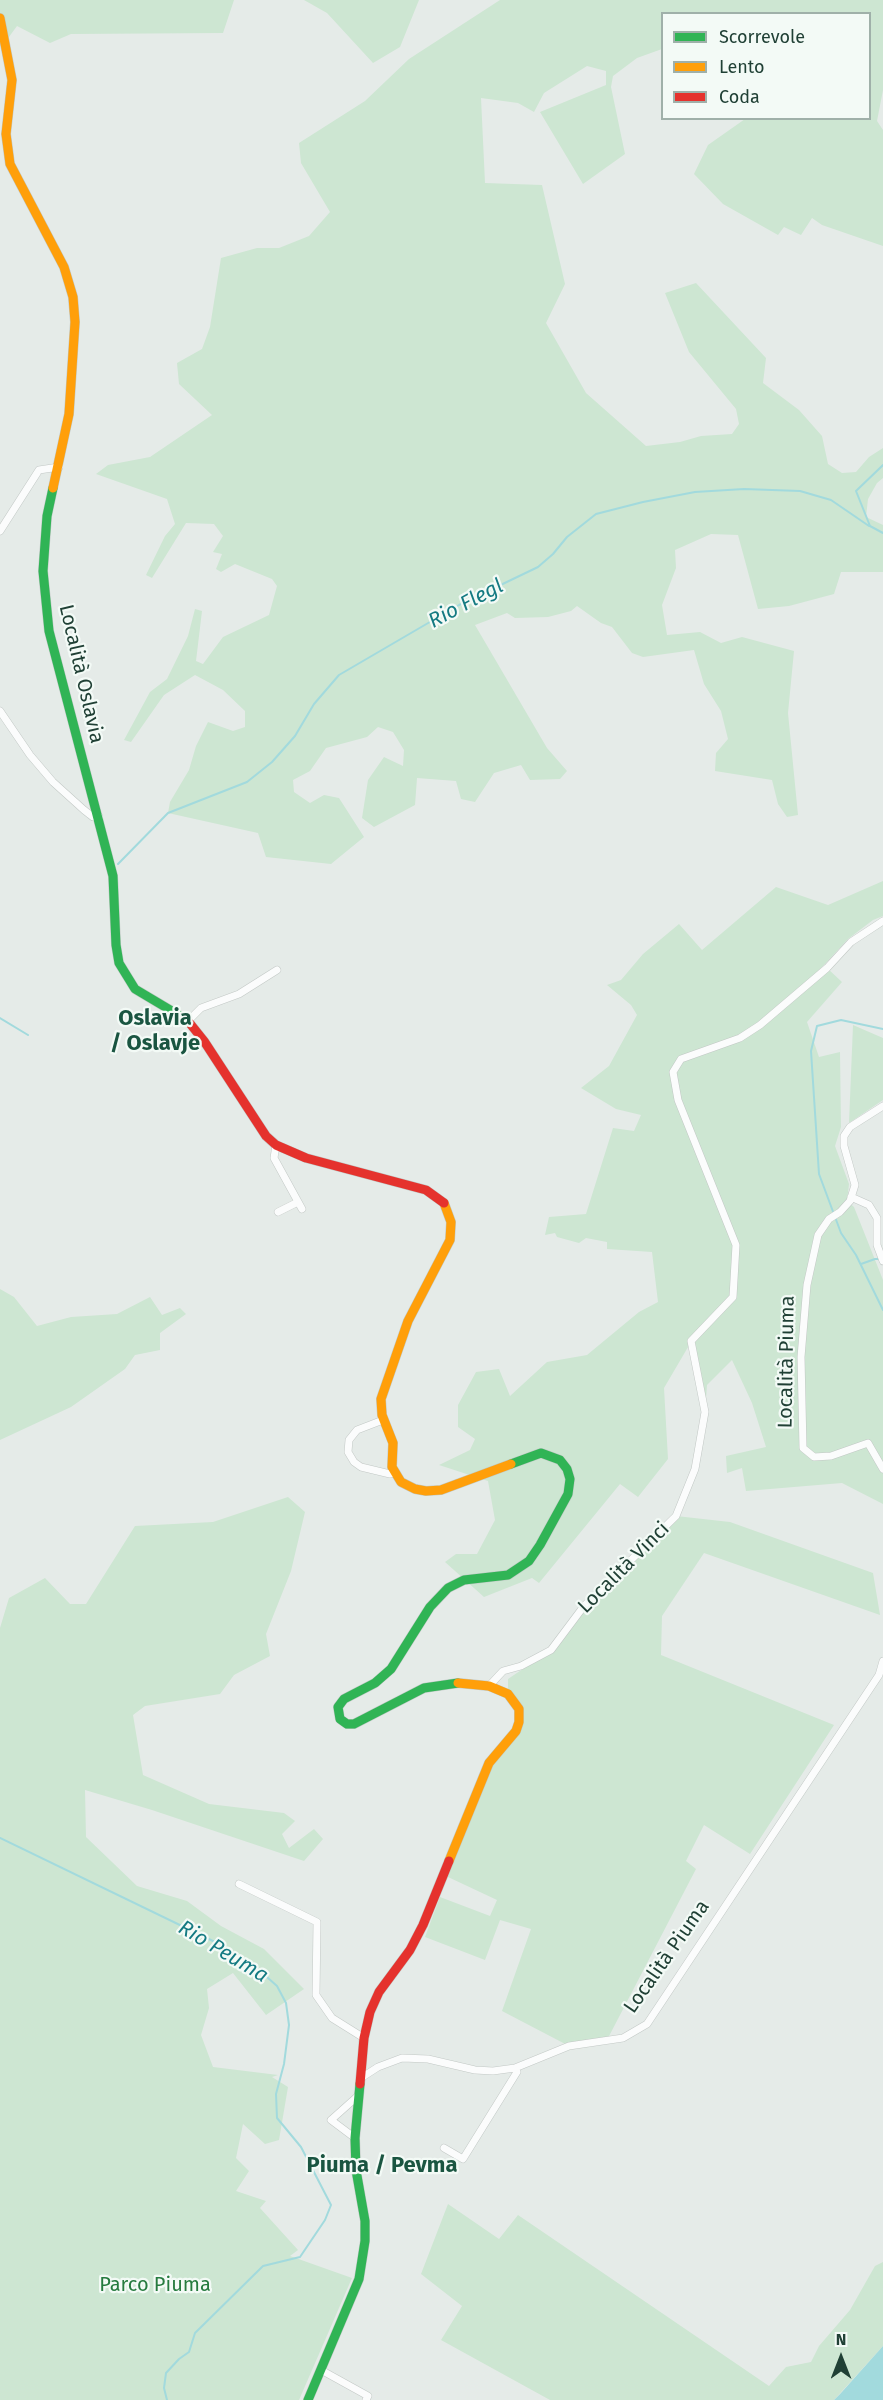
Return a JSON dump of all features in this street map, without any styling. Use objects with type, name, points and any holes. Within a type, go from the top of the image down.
[{"type":"street","name":"Località Oslavia","points":[[0,18],[12,80],[6,148],[16,177],[69,277],[75,310],[69,414],[47,516],[43,550],[47,618],[58,670],[112,868],[116,898],[116,952],[125,975],[142,994],[188,1021]]},
{"type":"street","points":[[0,531],[39,470],[59,467]]},
{"type":"street","points":[[0,711],[30,755],[53,782],[93,817],[99,817]]},
{"type":"street","name":"Località Vinci","points":[[489,1686],[503,1671],[521,1666],[551,1650],[584,1606],[676,1516],[695,1468],[705,1412],[691,1341],[733,1297],[736,1245],[678,1100],[673,1072],[681,1059],[740,1038],[760,1025],[827,968],[851,942],[883,921]]},
{"type":"street","points":[[277,970],[239,994],[201,1008],[188,1021],[204,1041],[259,1126],[276,1145],[295,1155],[426,1190],[442,1201],[451,1222],[450,1240],[408,1321],[381,1399],[383,1420],[393,1443],[394,1473],[401,1482],[409,1487],[434,1491],[456,1485],[525,1458],[547,1454],[556,1457],[566,1466],[570,1476],[570,1485],[557,1514],[529,1561],[508,1575],[464,1580],[441,1593],[391,1669],[375,1683],[341,1702],[338,1707],[338,1714],[344,1723],[354,1724],[407,1696],[434,1686],[459,1683],[489,1686],[508,1694],[519,1709],[519,1722],[516,1731],[496,1753],[484,1773],[423,1925],[410,1950],[379,1992],[370,2012],[364,2038],[355,2138],[356,2170],[363,2201],[365,2241],[359,2279],[308,2400]]},
{"type":"street","points":[[883,1106],[850,1127],[844,1136],[844,1146],[855,1185],[852,1197],[869,1205],[877,1218],[878,1245],[883,1262]]},
{"type":"street","points":[[276,1145],[274,1158],[300,1205],[278,1212]]},
{"type":"street","name":"Località Piuma","points":[[852,1197],[840,1212],[829,1219],[818,1235],[807,1285],[801,1357],[803,1448],[814,1457],[831,1456],[868,1443],[883,1469]]},
{"type":"street","points":[[383,1420],[357,1430],[349,1440],[348,1452],[354,1462],[361,1467],[394,1473]]},
{"type":"street","name":"Località Piuma","points":[[361,2078],[378,2067],[402,2058],[428,2059],[476,2070],[493,2071],[515,2068],[568,2046],[623,2038],[647,2024],[879,1675],[883,1661]]},
{"type":"street","points":[[239,1884],[317,1923],[316,1995],[333,2018],[364,2038]]},
{"type":"street","points":[[444,2148],[463,2159],[517,2072],[515,2068]]},
{"type":"street","points":[[355,2138],[331,2120],[359,2095]]},
{"type":"street","points":[[321,2370],[368,2396],[366,2400]]},
{"type":"green space","points":[[0,0],[234,0],[223,33],[71,34],[50,43],[17,26],[6,41],[0,18]]},
{"type":"green space","points":[[304,0],[419,0],[400,47],[373,63],[327,13]]},
{"type":"green space","points":[[500,0],[883,0],[883,90],[877,121],[883,130],[883,246],[822,225],[812,218],[801,235],[784,227],[778,235],[723,204],[694,174],[708,145],[744,120],[871,120],[871,12],[661,12],[661,49],[637,58],[613,76],[611,87],[625,154],[583,184],[540,112],[606,85],[606,71],[587,66],[544,93],[534,112],[518,103],[481,98],[485,183],[542,185],[565,284],[546,323],[586,393],[646,446],[680,442],[701,436],[732,434],[739,424],[736,409],[689,352],[665,293],[696,283],[766,358],[763,383],[799,410],[822,436],[828,464],[842,473],[856,472],[869,457],[883,448],[883,478],[877,483],[868,499],[866,517],[883,525],[883,572],[841,572],[834,594],[789,606],[758,609],[738,535],[711,534],[675,550],[676,568],[662,605],[667,635],[700,632],[721,643],[742,637],[794,651],[788,713],[798,815],[787,817],[778,804],[772,780],[715,771],[716,753],[728,739],[721,711],[704,684],[694,650],[643,657],[632,653],[612,627],[601,623],[577,606],[571,611],[548,617],[515,618],[507,613],[475,625],[547,748],[567,771],[560,779],[530,780],[521,765],[494,773],[475,802],[461,799],[456,781],[417,778],[415,805],[374,827],[362,818],[368,780],[384,757],[403,766],[404,750],[393,732],[378,727],[367,737],[326,748],[310,771],[293,780],[294,792],[310,803],[324,795],[339,798],[364,837],[331,864],[266,857],[258,833],[168,813],[170,802],[189,770],[196,746],[208,722],[233,731],[245,727],[245,711],[223,690],[195,675],[164,695],[131,742],[124,740],[150,692],[167,679],[188,636],[195,609],[202,611],[196,661],[203,664],[223,637],[269,615],[277,586],[272,579],[235,564],[221,572],[216,569],[222,554],[213,552],[223,536],[214,524],[186,523],[152,578],[146,575],[165,536],[175,524],[167,499],[96,474],[108,465],[150,457],[212,415],[179,384],[177,363],[202,349],[210,327],[221,258],[257,248],[279,248],[309,236],[330,212],[301,163],[299,143],[365,101],[409,59]]},
{"type":"green space","points":[[883,881],[883,916],[873,920],[848,939],[812,978],[827,968],[842,982],[807,1022],[819,1057],[840,1052],[841,1127],[835,1146],[849,1184],[847,1201],[854,1207],[883,1280],[883,1504],[842,1483],[746,1491],[742,1468],[727,1473],[726,1456],[766,1447],[752,1403],[732,1360],[707,1385],[705,1412],[691,1342],[664,1388],[668,1459],[638,1497],[620,1484],[539,1583],[532,1578],[484,1597],[445,1562],[456,1554],[477,1554],[495,1520],[488,1481],[439,1465],[470,1450],[475,1439],[458,1427],[458,1405],[476,1372],[499,1369],[510,1396],[547,1362],[587,1355],[639,1312],[658,1302],[652,1252],[607,1249],[607,1242],[586,1238],[579,1243],[557,1237],[555,1233],[545,1235],[549,1217],[586,1214],[613,1128],[634,1131],[641,1115],[616,1109],[581,1088],[609,1066],[637,1015],[631,1005],[607,985],[621,980],[643,954],[679,924],[702,950],[776,887],[828,905]]},
{"type":"green space","points":[[853,1025],[883,1038],[883,1100],[849,1123]]},
{"type":"green space","points":[[0,1289],[14,1297],[37,1326],[71,1317],[117,1314],[150,1297],[162,1315],[180,1308],[186,1314],[160,1333],[160,1350],[135,1355],[125,1369],[71,1407],[0,1440]]},
{"type":"green space","name":"Parco Piuma","points":[[288,1497],[305,1512],[291,1571],[266,1634],[270,1656],[234,1675],[220,1694],[145,1706],[133,1715],[143,1775],[209,1804],[284,1813],[295,1821],[282,1834],[289,1848],[314,1829],[323,1839],[304,1861],[85,1790],[86,1837],[137,1886],[187,1901],[221,1926],[264,1949],[304,1989],[266,2015],[233,1973],[207,1989],[209,2008],[201,2035],[213,2067],[278,2075],[272,2077],[288,2087],[279,2140],[265,2144],[243,2124],[236,2158],[249,2171],[236,2191],[266,2201],[260,2208],[298,2250],[290,2256],[352,2278],[299,2400],[0,2400],[0,1628],[9,1598],[45,1578],[70,1604],[86,1604],[135,1526],[213,1522]]},
{"type":"green space","points":[[676,1516],[730,1522],[873,1573],[880,1615],[704,1553],[662,1616],[661,1655],[834,1725],[750,1854],[704,1825],[686,1861],[696,1869],[607,2040],[569,2046],[502,2011],[531,1929],[500,1920],[485,1960],[425,1937],[440,1897],[490,1916],[497,1900],[444,1873],[484,1773],[519,1722],[508,1694],[508,1679],[551,1650],[570,1622]]},
{"type":"green space","points":[[448,2204],[499,2239],[518,2215],[769,2386],[786,2367],[811,2362],[819,2346],[850,2310],[875,2266],[883,2262],[883,2346],[834,2400],[550,2400],[441,2340],[462,2306],[421,2274]]},
{"type":"water","points":[[883,2346],[883,2400],[834,2400],[841,2393]]},
{"type":"waterway","points":[[883,465],[856,491],[870,526],[883,533]]},
{"type":"waterway","name":"Rio Flegl","points":[[118,864],[168,813],[247,782],[272,762],[295,736],[314,704],[339,675],[459,605],[538,567],[567,537],[596,514],[695,492],[744,489],[800,491],[831,500],[869,526]]},
{"type":"waterway","points":[[0,1018],[28,1035]]},
{"type":"waterway","points":[[883,1029],[841,1020],[817,1026],[811,1051],[819,1174],[841,1233],[856,1255],[883,1310]]},
{"type":"waterway","points":[[861,1264],[880,1259]]},
{"type":"waterway","name":"Rio Peuma","points":[[0,1838],[217,1943],[259,1970],[277,1986],[286,2003],[289,2025],[284,2064],[276,2094],[277,2118],[301,2147],[331,2205],[325,2220],[300,2257],[263,2266],[195,2333],[189,2352],[166,2373],[164,2388],[167,2400]]},
{"type":"traffic: fast","points":[[53,488],[47,516],[43,571],[49,631],[113,876],[119,963],[135,989],[182,1017]]},
{"type":"traffic: fast","points":[[458,1683],[424,1688],[354,1724],[347,1724],[340,1719],[338,1707],[344,1699],[375,1683],[391,1669],[430,1607],[448,1588],[464,1580],[508,1575],[529,1561],[540,1545],[568,1494],[570,1479],[567,1469],[560,1460],[541,1453],[511,1464]]},
{"type":"traffic: fast","points":[[308,2400],[359,2279],[365,2241],[365,2221],[356,2170],[355,2138],[360,2084]]},
{"type":"traffic: slow","points":[[0,18],[12,80],[6,134],[10,164],[64,267],[73,297],[75,322],[69,414],[53,488]]},
{"type":"traffic: slow","points":[[444,1203],[451,1222],[450,1240],[408,1321],[381,1399],[382,1415],[393,1443],[392,1467],[401,1482],[415,1489],[426,1491],[441,1490],[511,1464]]},
{"type":"traffic: slow","points":[[449,1861],[489,1763],[516,1731],[519,1722],[519,1709],[508,1694],[489,1686],[458,1683]]},
{"type":"traffic: jam","points":[[182,1017],[204,1041],[266,1136],[276,1145],[306,1158],[426,1190],[444,1203]]},
{"type":"traffic: jam","points":[[360,2084],[364,2038],[370,2012],[379,1992],[410,1950],[423,1925],[449,1861]]},
{"type":"district","name":"Oslavia / Oslavje","points":[[155,1032]]},
{"type":"district","name":"Piuma / Pevma","points":[[382,2166]]}]
